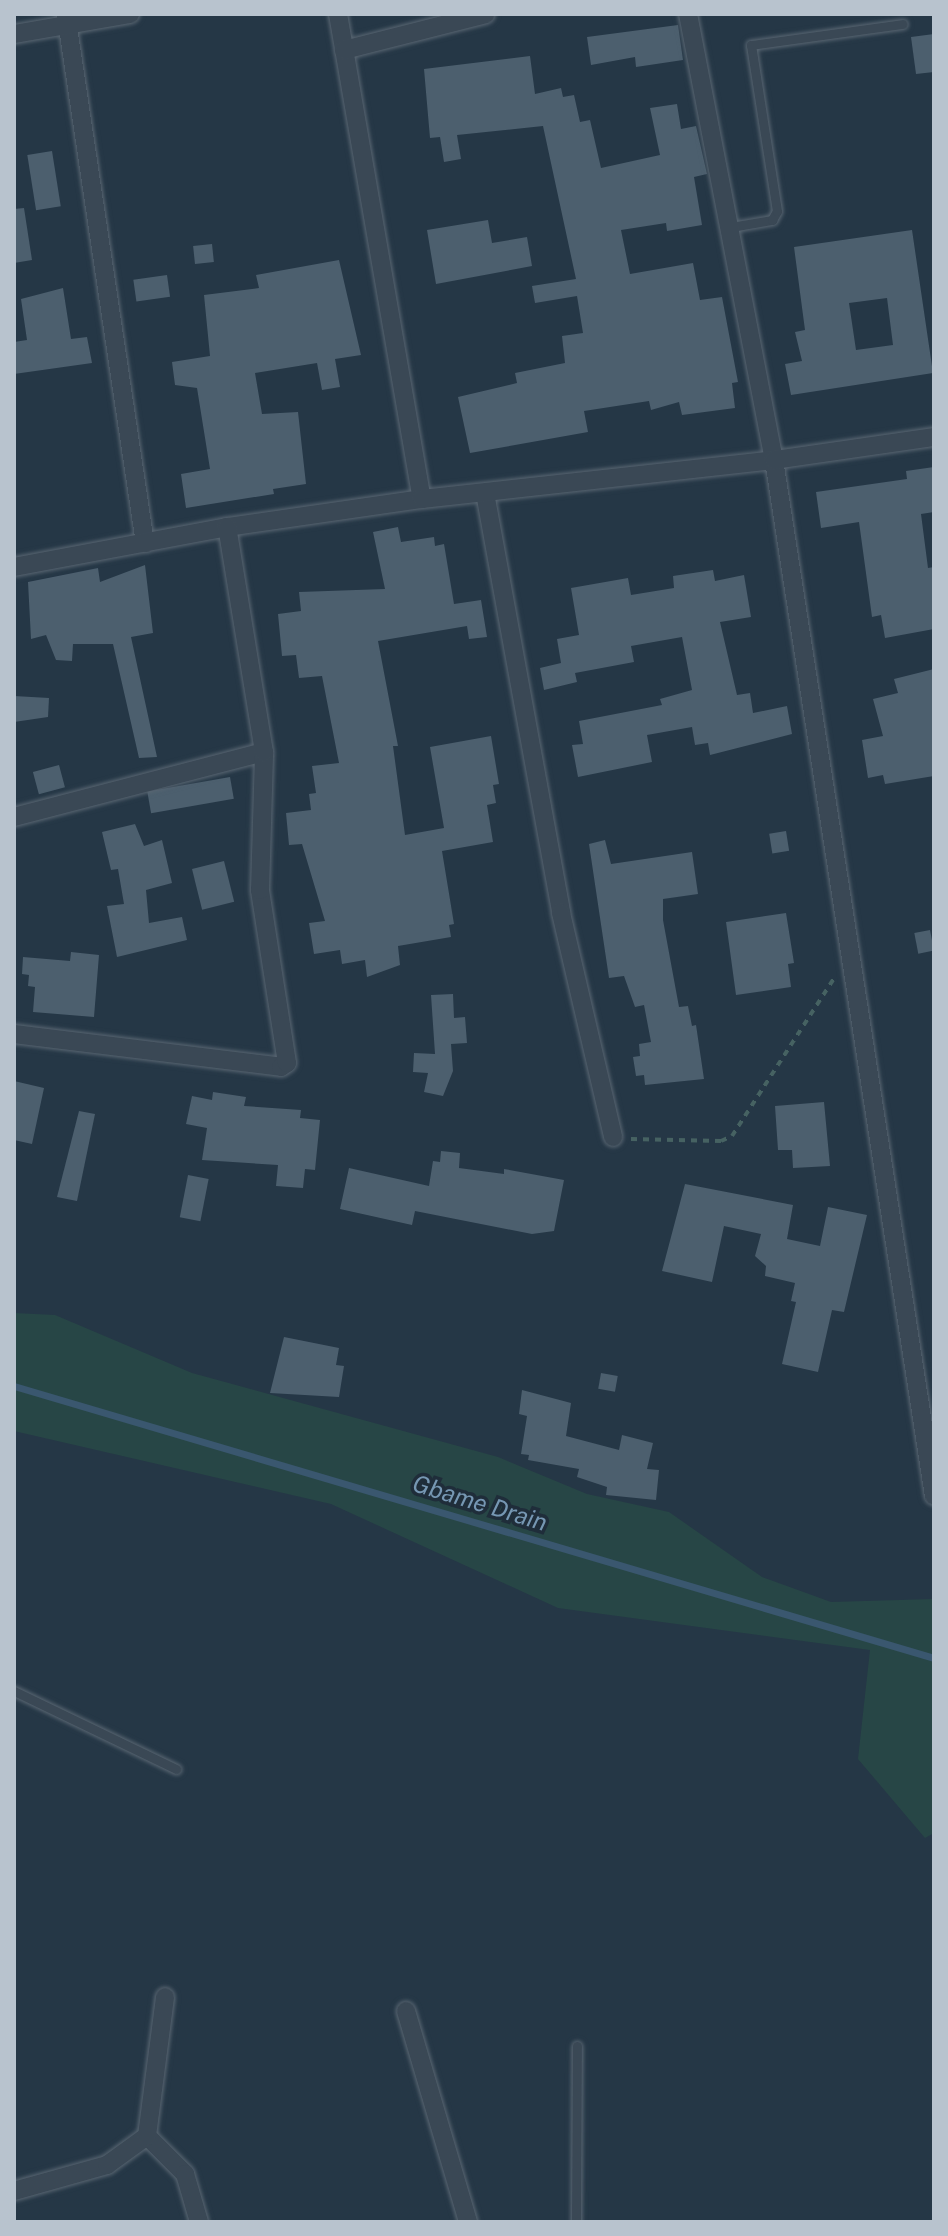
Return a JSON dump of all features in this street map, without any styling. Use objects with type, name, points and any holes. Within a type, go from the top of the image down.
[{"type":"street","points":[[14,34],[67,20],[130,14]]},
{"type":"street","points":[[338,14],[422,499]]},
{"type":"street","points":[[344,50],[486,14]]},
{"type":"street","points":[[688,14],[774,460],[848,957],[934,1496]]},
{"type":"street","points":[[67,20],[145,543]]},
{"type":"street","points":[[14,567],[227,527],[422,499],[774,460],[934,437]]},
{"type":"street","points":[[485,493],[561,913],[613,1137]]},
{"type":"street","points":[[14,1034],[281,1067],[287,1063],[260,890],[264,752],[227,527]]},
{"type":"street","points":[[14,817],[264,752]]},
{"type":"street","points":[[14,2191],[107,2165],[147,2136],[165,1997]]},
{"type":"street","points":[[406,2011],[468,2222]]},
{"type":"street","points":[[147,2136],[185,2174],[199,2222]]},
{"type":"lane","points":[[731,227],[772,220],[777,211],[751,45],[903,24]]},
{"type":"lane","points":[[14,1691],[176,1769]]},
{"type":"lane","points":[[576,2222],[577,2046]]},
{"type":"path","points":[[613,1137],[721,1141],[732,1136],[848,957]]},
{"type":"green space","points":[[14,1313],[55,1315],[192,1373],[498,1457],[587,1494],[669,1512],[762,1577],[831,1602],[934,1599],[934,1833],[925,1838],[858,1759],[870,1650],[558,1608],[331,1504],[14,1431]]},
{"type":"building","points":[[678,25],[683,60],[636,67],[635,57],[591,65],[587,37]]},
{"type":"building","points":[[934,34],[934,72],[916,74],[911,37]]},
{"type":"building","points":[[530,56],[535,94],[561,88],[563,97],[574,95],[580,122],[590,120],[601,168],[660,155],[650,108],[677,104],[681,129],[696,126],[707,174],[694,177],[702,225],[667,231],[666,223],[621,230],[630,274],[693,263],[700,300],[722,297],[738,382],[732,383],[735,408],[682,415],[679,402],[651,410],[649,401],[584,411],[588,432],[470,453],[458,397],[517,383],[515,373],[565,363],[562,336],[583,333],[577,296],[535,303],[532,286],[576,279],[543,126],[457,135],[461,159],[444,162],[440,137],[430,138],[424,69]]},
{"type":"building","points":[[52,151],[61,206],[36,210],[27,155]]},
{"type":"building","points":[[24,208],[32,260],[14,263],[14,209]]},
{"type":"building","points":[[488,220],[492,243],[527,237],[532,266],[436,284],[427,230]]},
{"type":"building","points":[[912,230],[933,373],[791,395],[785,364],[802,361],[795,332],[805,330],[794,247]],"holes":[[[887,298],[893,345],[856,350],[849,303]]]},
{"type":"building","points":[[212,244],[214,262],[195,264],[193,246]]},
{"type":"building","points":[[339,260],[361,355],[335,359],[340,387],[322,390],[317,363],[255,373],[262,414],[298,412],[306,484],[273,489],[274,494],[186,508],[181,474],[210,469],[197,388],[175,385],[172,362],[210,356],[204,295],[259,288],[256,275]]},
{"type":"building","points":[[167,275],[170,297],[136,302],[133,280]]},
{"type":"building","points":[[63,288],[71,339],[87,337],[92,363],[14,374],[14,342],[27,340],[21,299]]},
{"type":"building","points":[[934,467],[934,512],[921,514],[928,568],[934,567],[934,629],[885,638],[881,615],[872,617],[859,522],[821,528],[816,492],[907,479],[906,471]]},
{"type":"building","points":[[398,527],[401,542],[434,537],[435,546],[444,544],[454,604],[481,600],[487,637],[469,639],[467,626],[378,641],[398,746],[393,746],[405,835],[444,828],[430,747],[491,736],[499,784],[493,785],[496,803],[487,805],[493,842],[442,851],[454,924],[449,925],[451,937],[398,946],[400,965],[367,977],[365,960],[342,964],[340,950],[314,954],[309,923],[325,921],[302,844],[289,845],[286,813],[311,810],[309,794],[316,793],[312,766],[339,763],[322,676],[299,678],[296,655],[282,656],[278,614],[301,611],[299,592],[385,589],[373,532]]},
{"type":"building","points":[[145,565],[153,633],[131,637],[157,757],[139,758],[113,644],[73,644],[72,661],[56,660],[46,635],[31,639],[28,582],[98,568],[100,582]]},
{"type":"building","points":[[713,570],[715,581],[744,575],[751,617],[720,622],[737,695],[750,693],[753,713],[787,706],[792,734],[710,755],[708,743],[695,745],[692,727],[647,735],[652,762],[578,777],[572,745],[583,744],[579,721],[662,705],[660,699],[692,690],[682,637],[631,646],[634,662],[575,673],[577,682],[544,690],[540,668],[561,663],[557,639],[579,635],[571,588],[628,578],[631,595],[674,588],[673,576]]},
{"type":"building","points":[[934,669],[934,776],[885,784],[883,775],[868,778],[862,740],[883,736],[873,699],[898,693],[894,679]]},
{"type":"building","points":[[14,696],[49,698],[48,717],[14,722]]},
{"type":"building","points":[[59,765],[65,787],[39,794],[33,772]]},
{"type":"building","points":[[230,777],[234,799],[151,813],[147,792]]},
{"type":"building","points":[[135,824],[144,846],[162,840],[172,883],[146,890],[149,923],[182,917],[187,940],[117,957],[107,906],[124,904],[118,869],[111,870],[102,832]]},
{"type":"building","points":[[786,831],[789,851],[772,853],[769,834]]},
{"type":"building","points":[[605,840],[611,864],[692,852],[698,894],[663,899],[663,920],[679,1007],[688,1006],[692,1026],[696,1025],[704,1079],[645,1085],[644,1075],[636,1076],[633,1057],[640,1056],[639,1044],[651,1042],[644,1005],[635,1007],[624,976],[609,978],[589,844]]},
{"type":"building","points":[[224,861],[234,902],[202,910],[192,869]]},
{"type":"building","points":[[786,913],[794,963],[788,964],[791,987],[736,995],[726,922]]},
{"type":"building","points":[[930,930],[934,951],[918,954],[914,933]]},
{"type":"building","points":[[71,952],[99,955],[94,1017],[33,1012],[35,987],[28,986],[29,975],[22,974],[23,957],[70,961]]},
{"type":"building","points":[[453,994],[454,1018],[465,1017],[467,1043],[451,1044],[453,1071],[443,1096],[424,1092],[428,1073],[413,1072],[414,1053],[435,1054],[431,995]]},
{"type":"building","points":[[14,1081],[44,1088],[32,1144],[14,1140]]},
{"type":"building","points":[[213,1092],[246,1097],[244,1106],[301,1110],[300,1118],[320,1120],[315,1170],[305,1169],[303,1188],[276,1186],[278,1165],[202,1160],[207,1128],[186,1124],[192,1096],[212,1100]]},
{"type":"building","points":[[824,1102],[830,1166],[793,1168],[792,1150],[778,1150],[775,1106]]},
{"type":"building","points":[[79,1111],[95,1114],[77,1201],[57,1197]]},
{"type":"building","points":[[441,1151],[460,1153],[459,1168],[504,1174],[504,1169],[564,1180],[554,1231],[532,1234],[415,1211],[412,1225],[340,1209],[349,1168],[429,1186],[433,1161],[440,1162]]},
{"type":"building","points":[[188,1175],[209,1179],[200,1221],[180,1217]]},
{"type":"building","points":[[685,1184],[793,1205],[787,1239],[820,1246],[828,1207],[867,1215],[844,1312],[832,1310],[818,1372],[782,1364],[796,1302],[791,1301],[795,1283],[765,1276],[766,1266],[755,1256],[761,1234],[724,1226],[712,1282],[662,1271]]},
{"type":"building","points":[[284,1337],[339,1348],[336,1365],[344,1366],[339,1397],[270,1393]]},
{"type":"building","points":[[601,1373],[618,1376],[615,1392],[598,1389]]},
{"type":"building","points":[[522,1390],[571,1403],[566,1436],[619,1450],[622,1435],[653,1443],[647,1469],[659,1470],[656,1500],[606,1495],[607,1487],[577,1477],[579,1469],[528,1460],[529,1455],[521,1454],[527,1416],[519,1414]]},
{"type":"waterway","name":"Gbame Drain","points":[[14,1386],[934,1658]]}]
